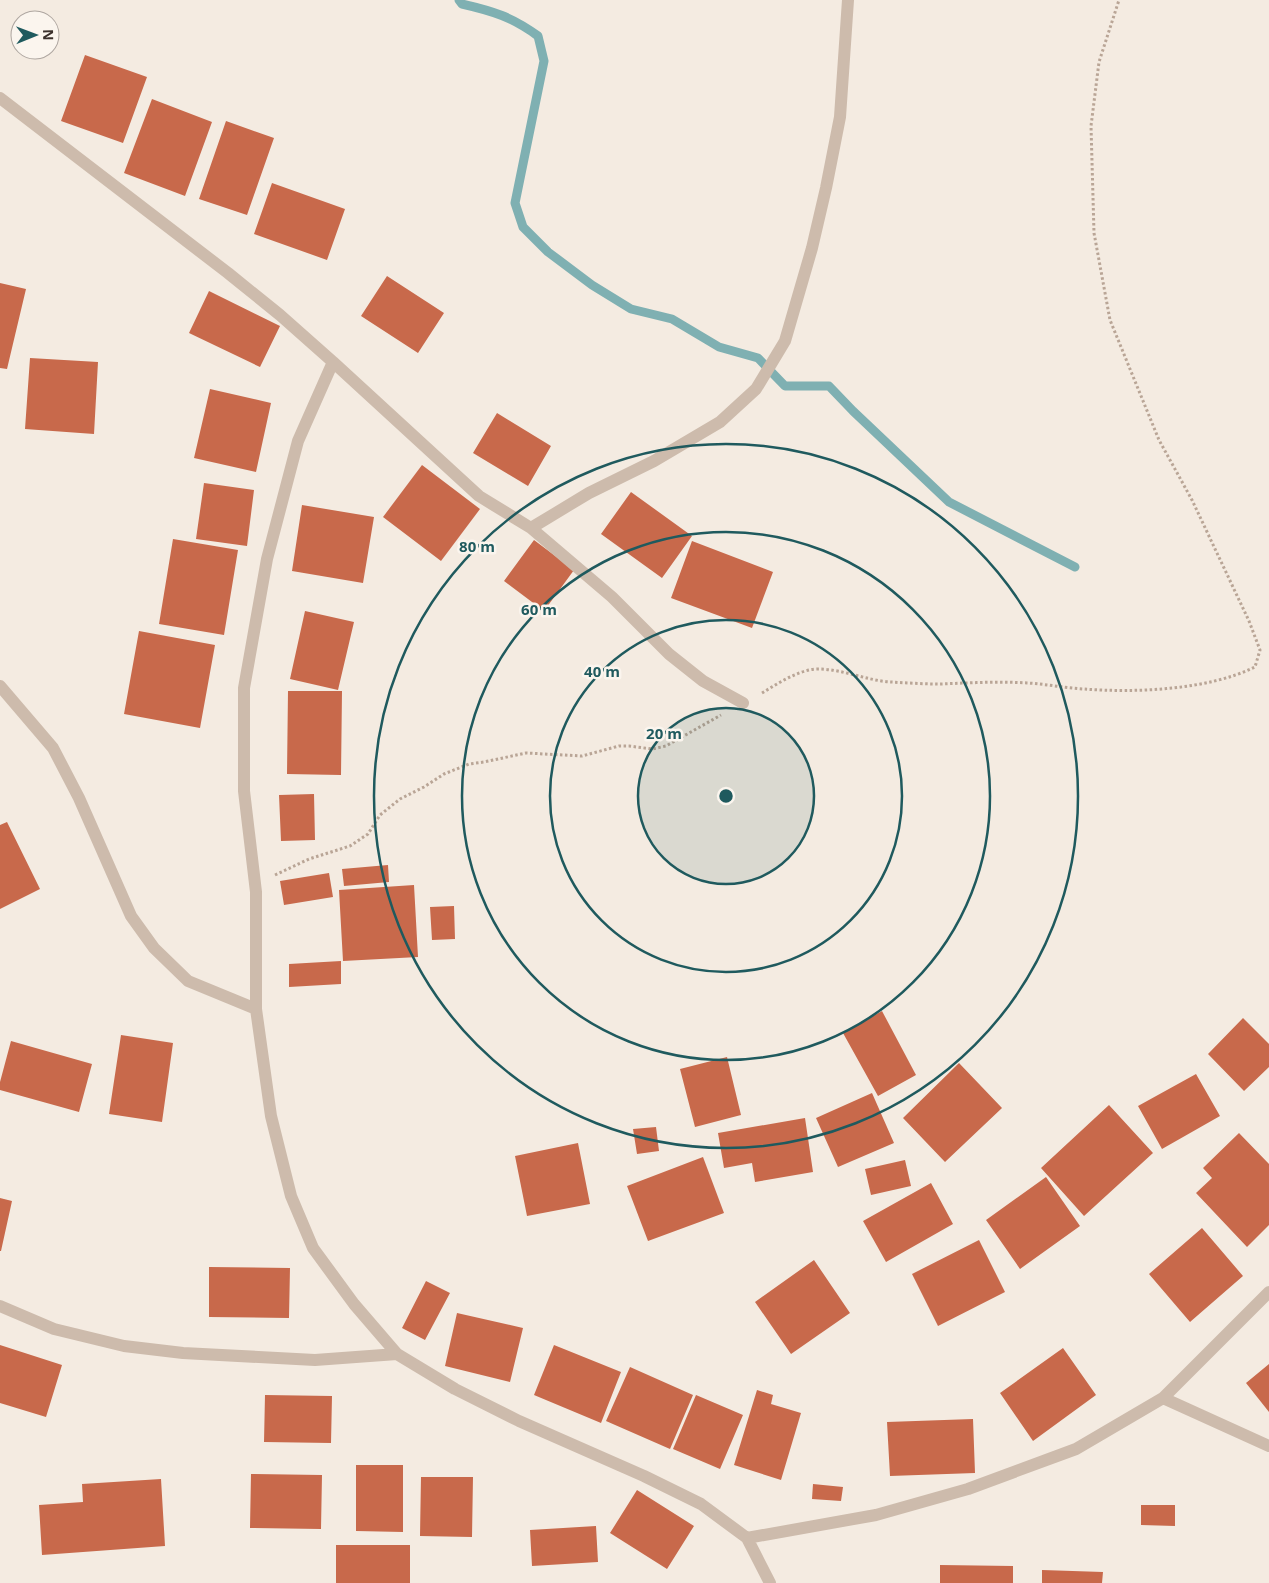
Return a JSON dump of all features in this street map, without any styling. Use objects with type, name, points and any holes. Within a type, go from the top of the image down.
[{"type":"street","points":[[531,528],[589,493],[654,461],[720,422],[756,389],[785,341],[814,240],[840,117],[848,0]]},
{"type":"street","points":[[0,98],[280,315],[479,496],[531,528],[612,597],[669,654],[703,680],[743,703]]},
{"type":"street","points":[[333,362],[298,441],[267,559],[244,688],[244,791],[256,892],[256,1009],[271,1116],[291,1196],[313,1248],[354,1304],[397,1354],[455,1389],[519,1421],[644,1476],[701,1504],[747,1538],[770,1583]]},
{"type":"street","points":[[0,686],[53,748],[79,798],[131,916],[154,948],[188,981],[256,1009]]},
{"type":"street","points":[[747,1538],[876,1515],[968,1489],[1076,1449],[1163,1398],[1269,1292]]},
{"type":"street","points":[[0,1306],[54,1329],[124,1346],[183,1353],[315,1360],[397,1354]]},
{"type":"street","points":[[1163,1398],[1269,1446]]},
{"type":"path","points":[[256,892],[267,879],[309,860],[350,846],[368,834],[380,815],[400,799],[452,770],[469,764],[526,753],[582,756],[619,746],[652,750],[666,746],[788,678],[810,670],[835,671],[877,681],[938,684],[1028,682],[1084,689],[1135,690],[1192,686],[1242,674],[1255,667],[1260,650],[1249,621],[1192,500],[1159,440],[1110,320],[1094,233],[1091,126],[1099,62],[1119,0]]},
{"type":"building","points":[[85,55],[147,77],[123,143],[61,121]]},
{"type":"building","points":[[152,99],[212,122],[185,196],[124,173]]},
{"type":"building","points":[[226,121],[274,138],[247,215],[199,199]]},
{"type":"building","points":[[272,183],[345,209],[327,260],[254,234]]},
{"type":"building","points":[[387,276],[444,313],[418,353],[361,316]]},
{"type":"building","points":[[0,283],[26,289],[7,369],[0,368]]},
{"type":"building","points":[[209,291],[280,326],[260,367],[189,333]]},
{"type":"building","points":[[30,358],[98,362],[94,434],[25,429]]},
{"type":"building","points":[[210,389],[271,403],[256,472],[194,458]]},
{"type":"building","points":[[497,413],[551,446],[528,486],[473,453]]},
{"type":"building","points":[[422,465],[480,509],[441,561],[383,517]]},
{"type":"building","points":[[204,483],[254,490],[247,546],[196,539]]},
{"type":"building","points":[[631,492],[692,536],[662,578],[601,534]]},
{"type":"building","points":[[302,505],[374,517],[363,583],[292,571]]},
{"type":"building","points":[[173,539],[238,550],[224,635],[159,624]]},
{"type":"building","points":[[534,540],[574,570],[544,611],[504,581]]},
{"type":"building","points":[[692,541],[773,572],[752,628],[671,598]]},
{"type":"building","points":[[305,611],[354,622],[338,690],[290,679]]},
{"type":"building","points":[[139,631],[215,645],[200,728],[124,714]]},
{"type":"building","points":[[288,691],[342,691],[341,775],[287,774]]},
{"type":"building","points":[[314,794],[315,840],[281,841],[279,795]]},
{"type":"building","points":[[7,822],[40,889],[0,909],[0,825]]},
{"type":"building","points":[[388,865],[389,882],[344,886],[342,869]]},
{"type":"building","points":[[329,873],[333,897],[284,905],[280,881]]},
{"type":"building","points":[[414,885],[418,957],[343,961],[339,890]]},
{"type":"building","points":[[454,906],[455,939],[432,940],[430,907]]},
{"type":"building","points":[[341,961],[341,984],[289,987],[289,964]]},
{"type":"building","points":[[882,1011],[916,1075],[878,1096],[843,1033]]},
{"type":"building","points":[[1243,1018],[1269,1044],[1269,1067],[1244,1091],[1208,1054]]},
{"type":"building","points":[[121,1035],[173,1043],[162,1122],[109,1114]]},
{"type":"building","points":[[11,1041],[92,1064],[79,1112],[0,1090],[0,1082]]},
{"type":"building","points":[[727,1057],[741,1115],[695,1127],[680,1069]]},
{"type":"building","points":[[959,1063],[1002,1108],[945,1162],[903,1118]]},
{"type":"building","points":[[1196,1074],[1220,1116],[1162,1149],[1138,1106]]},
{"type":"building","points":[[872,1093],[894,1143],[838,1167],[816,1118]]},
{"type":"building","points":[[1109,1105],[1153,1153],[1084,1216],[1041,1168]]},
{"type":"building","points":[[805,1118],[813,1172],[755,1182],[752,1163],[724,1168],[718,1133]]},
{"type":"building","points":[[656,1127],[659,1151],[637,1154],[633,1129]]},
{"type":"building","points":[[1239,1133],[1269,1164],[1269,1225],[1247,1247],[1196,1193],[1212,1178],[1203,1168]]},
{"type":"building","points":[[578,1143],[590,1204],[527,1216],[515,1156]]},
{"type":"building","points":[[703,1157],[724,1213],[648,1241],[627,1186]]},
{"type":"building","points":[[905,1160],[911,1186],[871,1195],[865,1169]]},
{"type":"building","points":[[1046,1177],[1080,1226],[1020,1269],[986,1220]]},
{"type":"building","points":[[931,1183],[953,1224],[886,1262],[863,1221]]},
{"type":"building","points":[[0,1198],[12,1201],[1,1251],[0,1251]]},
{"type":"building","points":[[1202,1228],[1243,1276],[1190,1322],[1149,1274]]},
{"type":"building","points":[[979,1240],[1005,1292],[938,1326],[912,1274]]},
{"type":"building","points":[[814,1260],[850,1313],[791,1354],[755,1302]]},
{"type":"building","points":[[209,1267],[290,1268],[289,1318],[209,1317]]},
{"type":"building","points":[[426,1281],[450,1293],[425,1340],[402,1328]]},
{"type":"building","points":[[457,1313],[523,1328],[510,1382],[445,1366]]},
{"type":"building","points":[[0,1345],[62,1365],[46,1417],[0,1403]]},
{"type":"building","points":[[554,1345],[621,1372],[601,1423],[534,1395]]},
{"type":"building","points":[[1063,1348],[1096,1395],[1033,1441],[1000,1393]]},
{"type":"building","points":[[1269,1364],[1269,1412],[1246,1383]]},
{"type":"building","points":[[630,1367],[693,1395],[670,1449],[606,1421]]},
{"type":"building","points":[[757,1390],[773,1395],[771,1404],[801,1413],[781,1480],[734,1465]]},
{"type":"building","points":[[265,1395],[332,1396],[331,1443],[264,1442]]},
{"type":"building","points":[[696,1395],[743,1415],[720,1469],[673,1449]]},
{"type":"building","points":[[973,1419],[975,1473],[890,1476],[887,1422]]},
{"type":"building","points":[[356,1465],[403,1465],[403,1532],[356,1531]]},
{"type":"building","points":[[251,1474],[322,1475],[321,1529],[250,1528]]},
{"type":"building","points":[[421,1477],[473,1477],[472,1537],[420,1536]]},
{"type":"building","points":[[161,1479],[165,1546],[42,1555],[39,1505],[83,1502],[82,1484]]},
{"type":"building","points":[[813,1484],[843,1487],[841,1501],[812,1499]]},
{"type":"building","points":[[637,1490],[694,1526],[667,1569],[610,1533]]},
{"type":"building","points":[[1141,1505],[1175,1505],[1175,1526],[1141,1525]]},
{"type":"building","points":[[596,1526],[598,1562],[532,1566],[530,1530]]},
{"type":"building","points":[[336,1545],[410,1545],[410,1583],[336,1583]]},
{"type":"building","points":[[940,1565],[1013,1566],[1013,1583],[940,1583]]},
{"type":"building","points":[[1042,1570],[1103,1572],[1102,1583],[1042,1583]]},
{"type":"waterway","points":[[459,0],[462,4],[511,19],[538,36],[544,61],[515,203],[523,227],[548,252],[592,285],[631,309],[672,319],[719,347],[758,358],[785,386],[829,386],[949,502],[1075,567]]}]
